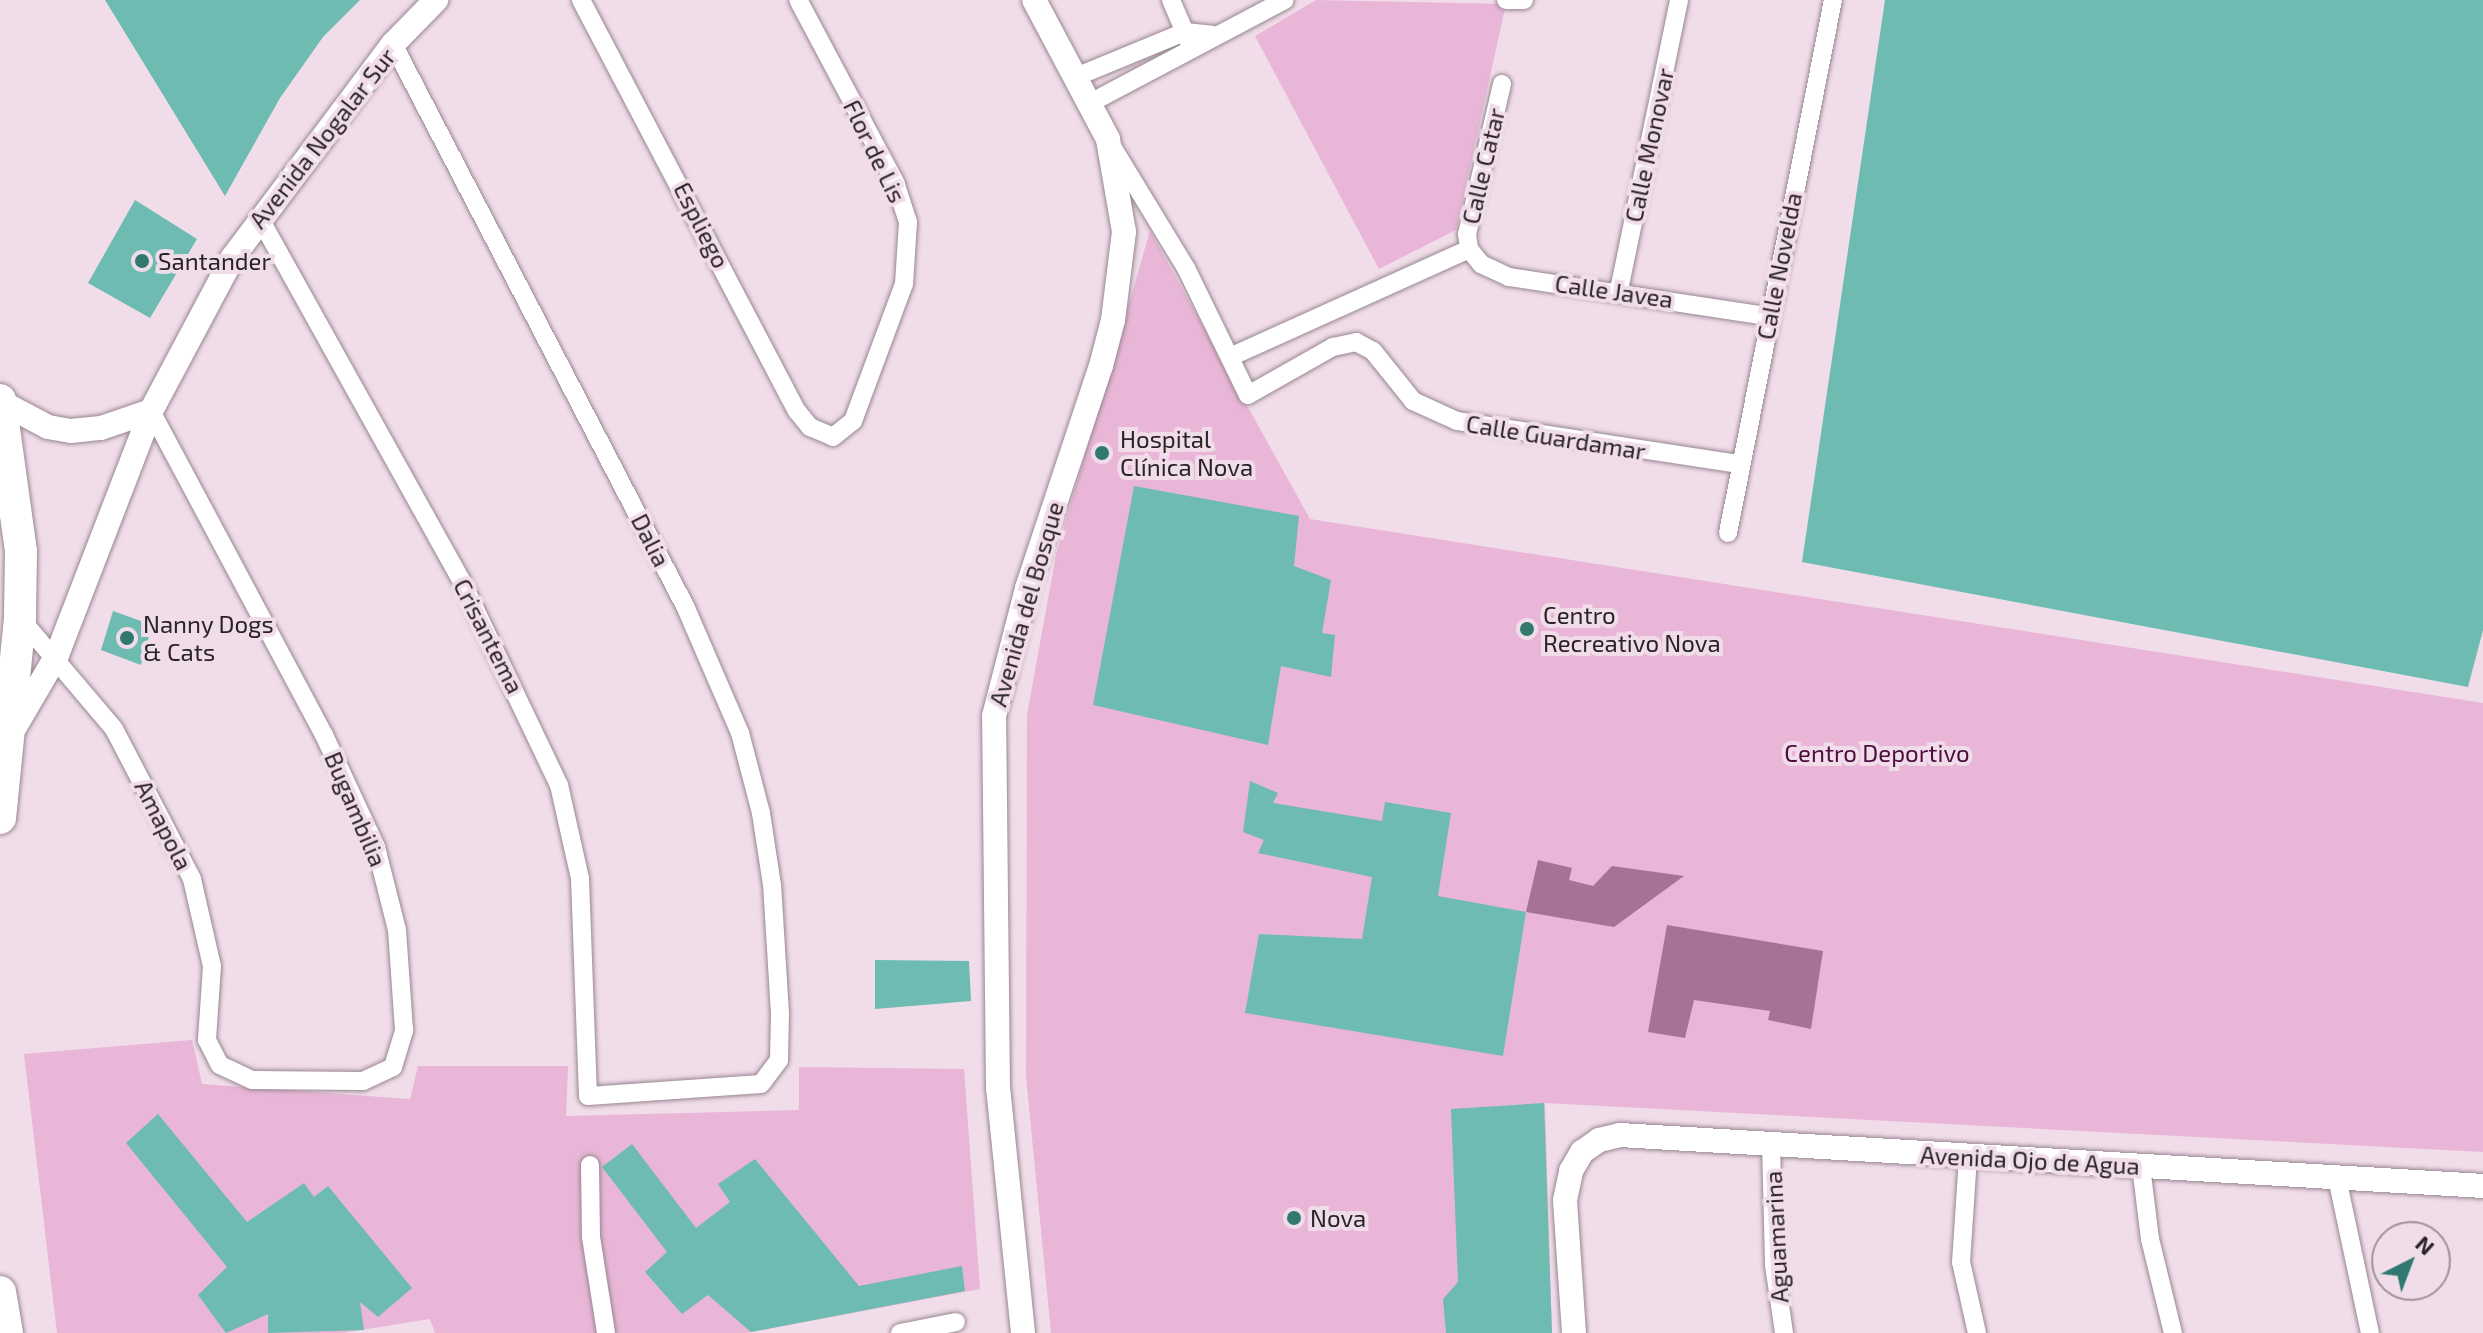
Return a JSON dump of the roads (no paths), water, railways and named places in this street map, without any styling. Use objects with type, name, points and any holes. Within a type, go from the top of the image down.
[{"type":"highway","name":"Avenida Nogalar Sur","points":[[0,401],[20,537],[20,618],[0,818]]},
{"type":"highway","points":[[0,1292],[7,1333]]},
{"type":"street","name":"Avenida Nogalar Sur","points":[[9,738],[57,655],[151,411],[259,217],[393,44],[436,0]]},
{"type":"street","name":"Espliego","points":[[581,0],[797,411],[810,427],[833,437]]},
{"type":"street","name":"Flor de Lis","points":[[798,0],[896,184],[908,222],[904,284],[853,421],[833,437]]},
{"type":"street","name":"Avenida del Bosque","points":[[1023,1333],[998,1088],[994,716],[1027,588],[1113,320],[1124,232],[1108,139],[1092,102],[1034,0]]},
{"type":"street","points":[[1171,0],[1193,52]]},
{"type":"street","points":[[1092,102],[1193,52],[1212,35],[1285,0]]},
{"type":"street","name":"Calle Monovar","points":[[1619,290],[1679,0]]},
{"type":"street","name":"Calle Novelda","points":[[1728,533],[1768,316],[1833,0]]},
{"type":"street","points":[[1078,76],[1185,32],[1212,35]]},
{"type":"street","name":"Dalia","points":[[393,44],[686,608],[740,733],[761,813],[772,885],[780,1014],[779,1060],[773,1074],[744,1089],[588,1096]]},
{"type":"street","name":"Calle Catar","points":[[1469,249],[1469,220],[1502,84]]},
{"type":"street","points":[[1108,139],[1175,247],[1230,357],[1469,249]]},
{"type":"street","name":"Crisantema","points":[[259,217],[463,584],[559,785],[580,878],[588,1096]]},
{"type":"street","name":"Calle Javea","points":[[1469,249],[1481,264],[1509,277],[1619,290],[1768,316]]},
{"type":"street","name":"Calle Guardamar","points":[[1230,357],[1248,395],[1333,347],[1356,342],[1373,351],[1413,401],[1457,421],[1739,464]]},
{"type":"street","name":"Avenida Nogalar Sur","points":[[0,401],[48,427],[71,431],[101,428],[151,411]]},
{"type":"street","name":"Bugambilia","points":[[151,411],[358,801],[376,847],[397,930],[404,1030],[393,1067],[363,1081],[252,1080],[220,1065]]},
{"type":"street","name":"Amapola","points":[[20,618],[57,655],[114,729],[192,879],[212,966],[207,1040],[220,1065]]},
{"type":"street","name":"Avenida Ojo de Agua","points":[[1574,1333],[1565,1200],[1571,1171],[1582,1152],[1620,1135],[1771,1141],[1968,1157],[2483,1186]]},
{"type":"street","name":"Aguamarina","points":[[1771,1141],[1774,1265],[1784,1333]]},
{"type":"street","points":[[1968,1157],[1961,1262],[1977,1333]]},
{"type":"street","points":[[590,1165],[591,1237],[606,1333]]},
{"type":"street","points":[[2141,1166],[2150,1239],[2173,1333]]},
{"type":"street","points":[[2337,1178],[2370,1333]]},
{"type":"street","points":[[900,1333],[956,1322]]},
{"type":"place","name":"Santander","points":[[142,261]]},
{"type":"place","name":"Hospital Clínica Nova","points":[[1102,453]]},
{"type":"place","name":"Centro Recreativo Nova","points":[[1527,629]]},
{"type":"place","name":"Nanny Dogs & Cats","points":[[127,638]]},
{"type":"place","name":"Nova","points":[[1294,1218]]},
{"type":"park label","name":"Centro Deportivo","points":[[1877,753]]}]
